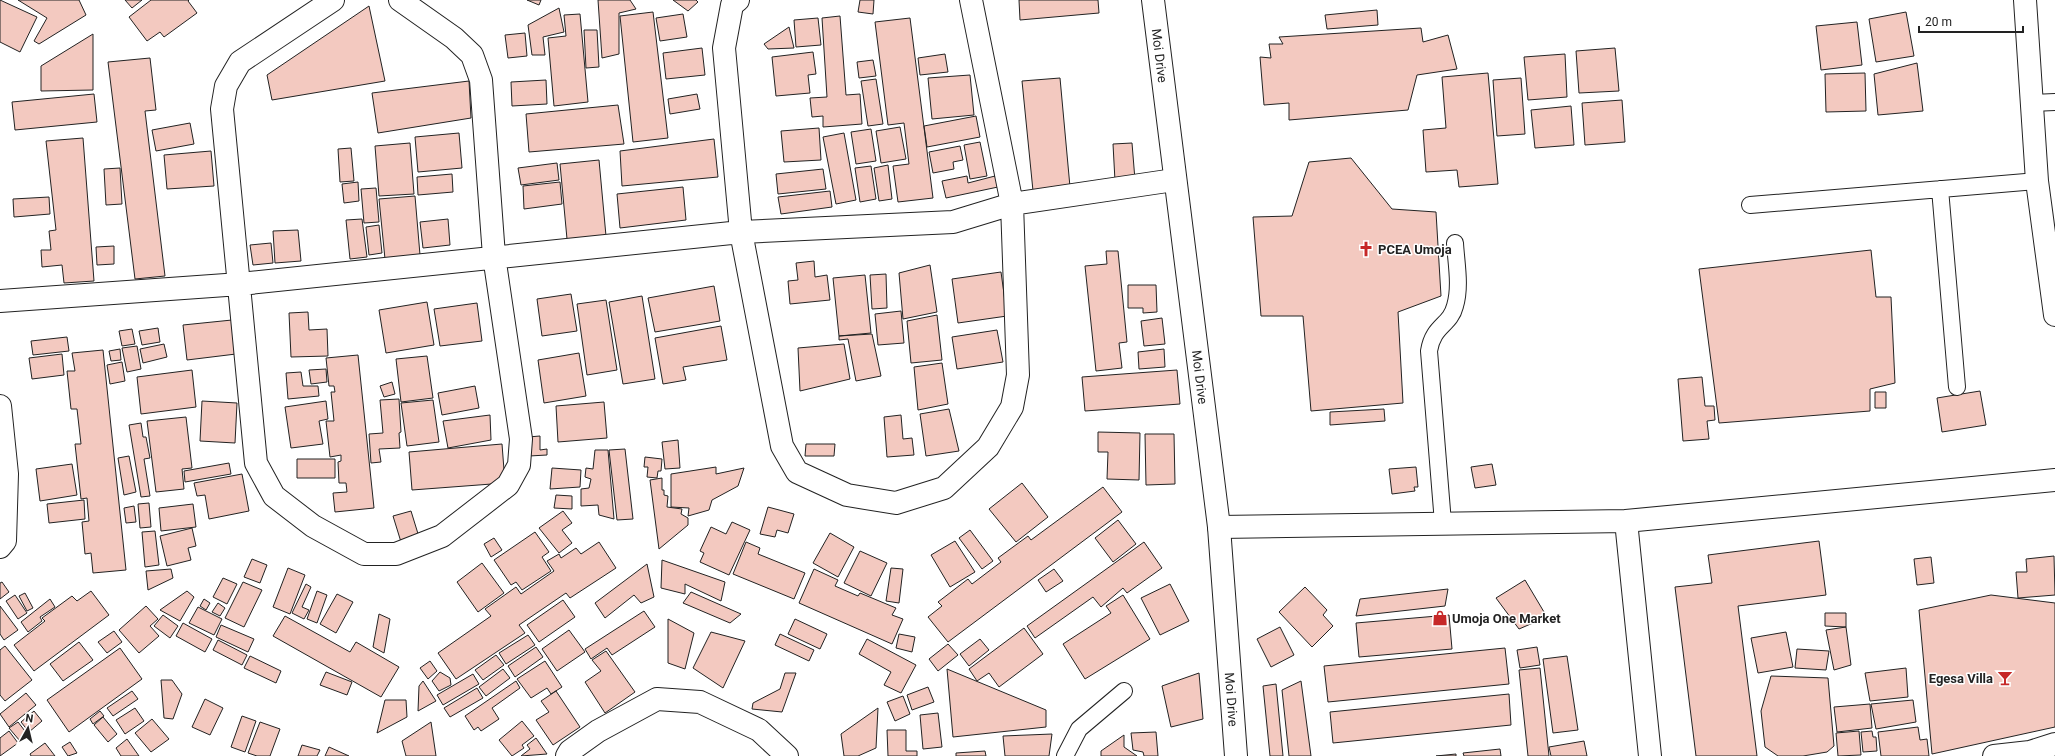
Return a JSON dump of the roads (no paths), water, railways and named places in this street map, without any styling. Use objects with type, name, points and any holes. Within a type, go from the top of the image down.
[{"type":"street","points":[[333,0],[240,62],[226,86],[222,108],[256,463],[274,496],[314,526],[364,554],[396,554],[442,536],[508,485],[519,465],[521,439],[494,256],[481,80],[472,55],[454,38],[400,0]]},
{"type":"street","points":[[738,0],[732,5],[724,48],[741,232],[782,446],[797,472],[848,494],[896,503],[944,488],[988,447],[1012,407],[1018,375],[1012,204],[971,0]]},
{"type":"street","name":"Moi Drive","points":[[1153,0],[1174,180],[1219,527],[1236,756]]},
{"type":"street","points":[[2025,0],[2037,181],[2055,315]]},
{"type":"street","points":[[0,301],[240,284],[494,256],[741,232],[953,222],[1012,204],[1174,180]]},
{"type":"street","points":[[0,406],[7,474],[5,541],[0,547]]},
{"type":"street","points":[[1219,527],[1626,520],[2055,480]]},
{"type":"street","points":[[1626,520],[1650,756]]},
{"type":"street","points":[[567,756],[570,751],[598,731],[657,699],[700,702],[759,730],[786,756]]},
{"type":"street","points":[[1994,756],[2030,752],[2055,744]]},
{"type":"lane","points":[[2032,103],[2055,102]]},
{"type":"lane","points":[[1750,206],[2037,181]]},
{"type":"lane","points":[[1940,189],[1957,387]]},
{"type":"lane","points":[[1443,523],[1429,350],[1430,340],[1434,332],[1448,319],[1455,306],[1457,292],[1455,243]]},
{"type":"lane","points":[[1065,756],[1079,729],[1124,692]]},
{"type":"place","name":"PCEA Umoja","points":[[1366,249]]},
{"type":"place","name":"Umoja One Market","points":[[1440,618]]},
{"type":"place","name":"Egesa Villa","points":[[2005,678]]}]
